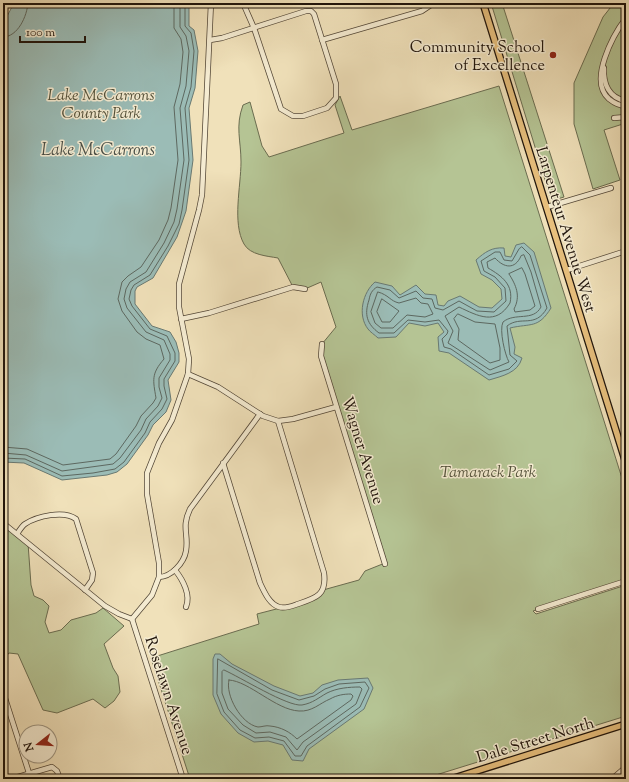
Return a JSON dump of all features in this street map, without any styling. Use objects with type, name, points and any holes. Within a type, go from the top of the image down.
[{"type":"main road","name":"Larpenteur Avenue West","points":[[483,3],[625,454],[626,463]]},
{"type":"main road","name":"Dale Street North","points":[[451,779],[626,724]]},
{"type":"street","points":[[3,523],[112,611],[132,619],[152,595],[159,577],[159,567],[147,494],[147,473],[159,442],[172,420],[188,374],[189,359],[182,319],[179,284],[202,194],[211,3]]},
{"type":"street","points":[[210,40],[254,28],[306,11],[311,11],[336,84],[336,98],[331,105],[303,116],[293,116],[285,112],[278,102],[254,28],[243,3]]},
{"type":"street","points":[[322,40],[422,11],[434,3]]},
{"type":"street","points":[[626,18],[616,33],[602,68],[600,80],[604,92],[614,102],[626,106]]},
{"type":"street","points":[[604,65],[603,77],[608,90],[617,98],[626,101]]},
{"type":"street","points":[[614,118],[626,117]]},
{"type":"street","points":[[547,207],[612,188]]},
{"type":"street","points":[[567,270],[626,251]]},
{"type":"street","points":[[182,319],[209,313],[293,287],[305,289]]},
{"type":"street","name":"Wagner Avenue","points":[[322,344],[321,356],[385,564]]},
{"type":"street","points":[[188,374],[230,393],[260,414],[278,421],[294,419],[336,406]]},
{"type":"street","points":[[159,577],[166,577],[175,570],[183,559],[186,550],[185,527],[187,514],[260,414]]},
{"type":"street","points":[[223,463],[260,583],[269,600],[280,607],[288,607],[315,599],[323,590],[325,582],[324,573],[278,421]]},
{"type":"street","points":[[17,534],[24,524],[37,519],[70,515],[76,519],[93,573],[92,580],[86,590]]},
{"type":"street","points":[[175,570],[184,583],[188,602],[186,607]]},
{"type":"street","points":[[538,609],[626,581]]},
{"type":"street","name":"Roselawn Avenue","points":[[132,619],[184,779]]},
{"type":"street","points":[[3,692],[29,773]]},
{"type":"street","points":[[11,779],[49,767],[54,768],[60,779]]},
{"type":"street","points":[[612,779],[626,767]]},
{"type":"green space","points":[[491,3],[502,3],[564,197],[554,200],[550,196]]},
{"type":"green space","points":[[614,3],[626,3],[626,123],[604,130],[620,180],[593,189],[574,124],[574,83],[603,17]]},
{"type":"green space","name":"Tamarack Park","points":[[499,86],[626,491],[626,579],[533,611],[536,614],[626,585],[626,716],[423,779],[190,779],[151,658],[259,624],[257,614],[315,599],[323,590],[359,580],[365,571],[385,563],[321,356],[322,344],[336,327],[321,282],[305,289],[293,287],[278,258],[250,251],[244,244],[240,235],[238,226],[238,204],[241,172],[239,120],[243,105],[250,102],[262,146],[269,157],[344,133],[335,105],[340,96],[352,130]]},
{"type":"green space","points":[[3,523],[28,543],[31,585],[34,596],[43,600],[49,606],[45,622],[49,633],[61,630],[71,620],[96,613],[103,608],[124,626],[104,644],[113,668],[118,676],[120,692],[114,701],[105,708],[93,699],[57,713],[43,710],[18,654],[9,653],[3,660]]},
{"type":"water","name":"Lake McCarrons","points":[[14,3],[189,3],[189,26],[194,30],[198,51],[195,88],[189,108],[193,160],[186,211],[177,237],[153,278],[137,287],[135,291],[135,304],[152,326],[170,332],[176,342],[179,353],[179,362],[168,380],[171,400],[166,412],[153,425],[148,435],[127,464],[117,472],[107,475],[62,480],[24,463],[3,462],[3,24]]},
{"type":"water","points":[[524,243],[534,252],[551,308],[542,319],[534,324],[510,328],[515,347],[514,354],[522,358],[517,367],[509,373],[489,380],[449,353],[439,351],[438,337],[444,332],[438,323],[425,326],[409,323],[396,337],[378,338],[369,330],[365,323],[362,311],[363,304],[367,292],[375,282],[392,286],[400,295],[416,285],[425,294],[436,295],[438,305],[444,306],[448,301],[460,296],[479,307],[492,308],[502,299],[501,289],[492,280],[481,274],[476,260],[482,255],[496,248],[504,248],[505,256],[511,257],[516,245]]},
{"type":"water","points":[[215,654],[220,654],[232,664],[274,686],[300,696],[313,693],[322,685],[338,680],[368,678],[373,688],[364,709],[309,749],[303,761],[292,760],[283,745],[268,741],[254,742],[238,733],[221,714],[213,695],[213,659]]},
{"type":"place","name":"Community School of Excellence","points":[[553,55]]},
{"type":"park label","name":"Lake McCarrons County Park","points":[[101,103]]}]
